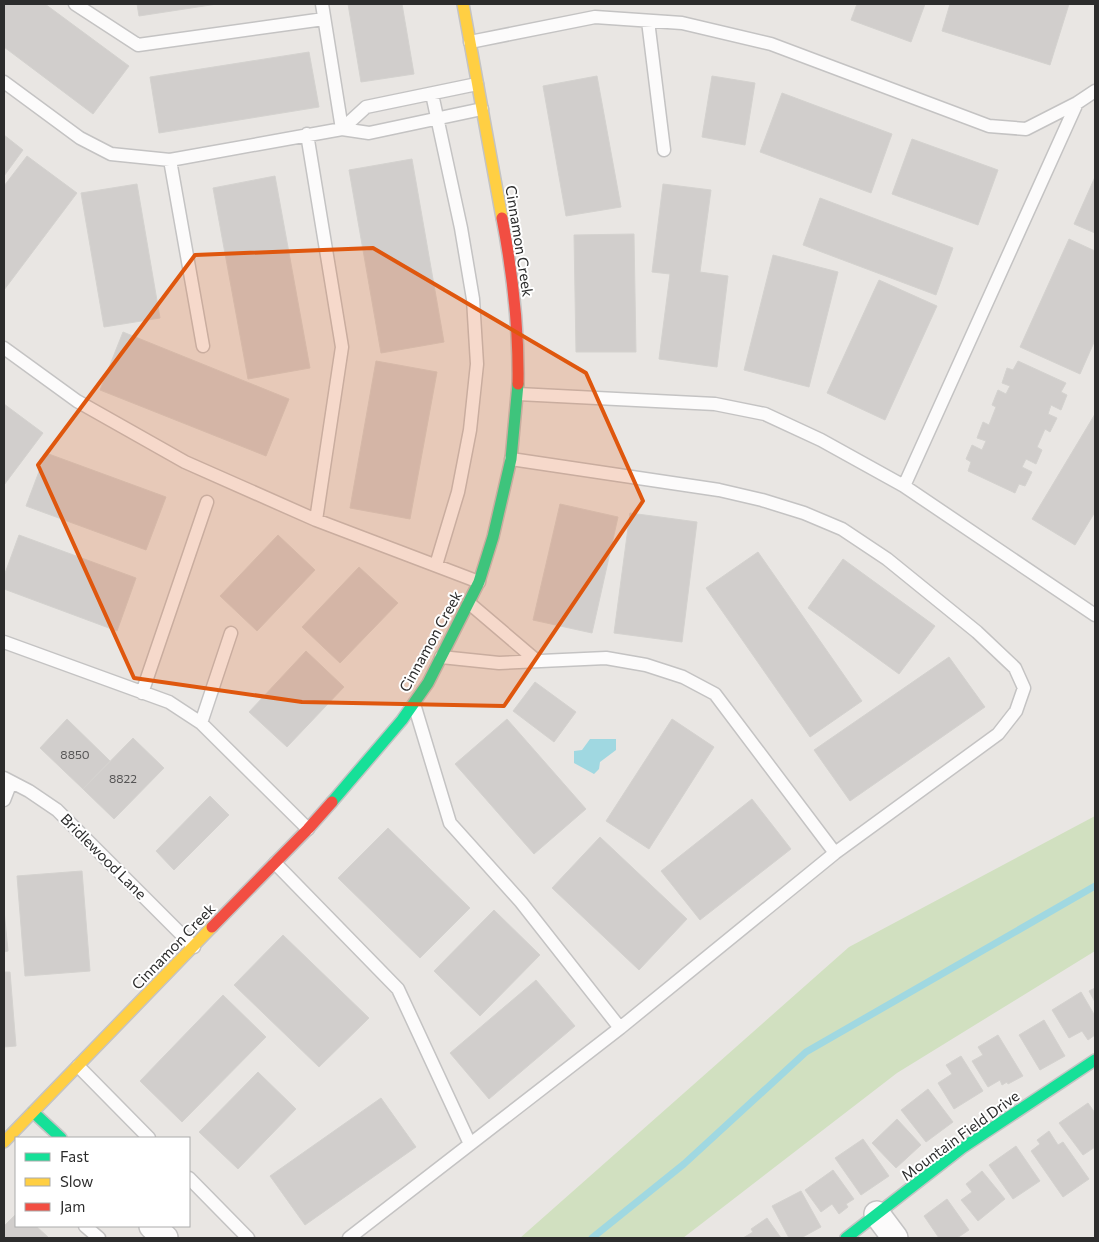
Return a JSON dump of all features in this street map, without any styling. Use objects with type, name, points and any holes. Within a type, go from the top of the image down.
[{"type":"street","name":"Cinnamon Creek","points":[[4,1142],[308,829],[371,758],[428,683],[479,582],[493,537],[511,459],[518,394],[519,344],[513,276],[463,4]]},
{"type":"street","name":"Mountain Field Drive","points":[[846,1238],[962,1148],[1095,1060]]},
{"type":"street","points":[[33,1112],[60,1137]]},
{"type":"street","points":[[877,1214],[895,1238]]},
{"type":"street","points":[[153,1227],[165,1238]]},
{"type":"lane","points":[[75,4],[138,44],[324,19]]},
{"type":"lane","points":[[322,4],[342,129]]},
{"type":"lane","points":[[470,42],[595,17],[682,23],[771,44],[989,126],[1026,129],[1077,104],[1095,91]]},
{"type":"lane","points":[[648,21],[664,150]]},
{"type":"lane","points":[[4,82],[80,138],[111,154],[170,160],[342,129],[369,133],[482,109]]},
{"type":"lane","points":[[342,129],[366,107],[477,84]]},
{"type":"lane","points":[[432,94],[461,228],[474,300],[477,364],[470,430],[458,492],[436,565]]},
{"type":"lane","points":[[904,486],[1077,104]]},
{"type":"lane","points":[[306,134],[342,347],[316,520]]},
{"type":"lane","points":[[170,160],[203,346]]},
{"type":"lane","points":[[4,348],[77,401],[185,462],[316,520],[479,582]]},
{"type":"lane","points":[[518,394],[715,404],[765,414],[821,440],[904,486],[1095,615]]},
{"type":"lane","points":[[348,1238],[620,1028],[835,853],[998,734],[1016,711],[1024,688],[1015,668],[977,632],[887,559],[842,529],[819,519],[762,500],[719,490],[511,459]]},
{"type":"lane","points":[[142,693],[207,502]]},
{"type":"lane","points":[[469,603],[537,661]]},
{"type":"lane","points":[[201,723],[231,633]]},
{"type":"lane","points":[[4,642],[169,702],[201,723],[308,829]]},
{"type":"lane","points":[[441,657],[499,664],[606,658],[646,665],[683,677],[715,694],[835,853]]},
{"type":"lane","points":[[414,703],[450,823],[520,902],[620,1028]]},
{"type":"lane","points":[[4,800],[7,780]]},
{"type":"lane","name":"Bridlewood Lane","points":[[7,780],[29,791],[57,810],[194,947]]},
{"type":"lane","points":[[275,863],[398,989],[470,1144]]},
{"type":"lane","points":[[78,1066],[148,1137]]},
{"type":"lane","points":[[190,1179],[248,1238]]},
{"type":"lane","points":[[86,1227],[99,1238]]},
{"type":"highlighted area","points":[[373,248],[586,373],[643,501],[504,706],[302,702],[134,678],[38,465],[195,255]]},
{"type":"green space","points":[[1095,816],[1095,951],[897,1073],[683,1238],[520,1238],[849,947]]},
{"type":"water","points":[[590,739],[616,739],[616,750],[600,762],[599,769],[594,774],[574,763],[574,751],[582,750]]},
{"type":"building","points":[[4,4],[45,4],[129,66],[93,114],[4,47]]},
{"type":"building","points":[[137,4],[217,4],[139,16]]},
{"type":"building","points":[[348,4],[402,4],[414,74],[361,82]]},
{"type":"building","points":[[857,4],[925,4],[911,42],[851,20]]},
{"type":"building","points":[[950,4],[1069,4],[1050,65],[942,31]]},
{"type":"building","points":[[309,52],[319,107],[159,133],[150,77]]},
{"type":"building","points":[[597,76],[621,207],[566,216],[543,86]]},
{"type":"building","points":[[712,76],[755,83],[745,145],[702,137]]},
{"type":"building","points":[[782,93],[892,134],[871,193],[760,152]]},
{"type":"building","points":[[4,135],[23,150],[4,176]]},
{"type":"building","points":[[912,139],[998,170],[978,225],[892,194]]},
{"type":"building","points":[[27,156],[77,193],[4,290],[4,186]]},
{"type":"building","points":[[412,159],[444,342],[381,353],[349,170]]},
{"type":"building","points":[[275,176],[310,368],[248,379],[213,188]]},
{"type":"building","points":[[1095,177],[1095,233],[1074,224]]},
{"type":"building","points":[[137,184],[160,318],[104,327],[81,193]]},
{"type":"building","points":[[663,184],[711,190],[700,272],[728,276],[717,367],[659,359],[670,274],[652,272]]},
{"type":"building","points":[[820,198],[953,248],[936,295],[803,245]]},
{"type":"building","points":[[634,234],[636,352],[576,352],[574,235]]},
{"type":"building","points":[[1069,239],[1095,251],[1095,340],[1080,374],[1020,347]]},
{"type":"building","points":[[773,255],[838,272],[809,387],[744,370]]},
{"type":"building","points":[[879,280],[937,306],[885,420],[827,393]]},
{"type":"building","points":[[123,332],[289,399],[266,456],[100,390]]},
{"type":"building","points":[[376,361],[437,372],[410,519],[350,508]]},
{"type":"building","points":[[1018,361],[1066,383],[1061,392],[1067,395],[1061,410],[1051,405],[1048,414],[1057,418],[1050,432],[1045,429],[1037,447],[1042,450],[1036,464],[1026,459],[1022,467],[1032,472],[1025,486],[1019,484],[1015,493],[968,471],[971,462],[966,459],[972,445],[982,450],[986,441],[977,438],[983,422],[989,425],[996,407],[992,405],[998,390],[1006,394],[1010,386],[1002,383],[1007,368],[1013,370]]},
{"type":"building","points":[[4,404],[43,433],[4,485]]},
{"type":"building","points":[[1095,414],[1095,512],[1075,545],[1032,519]]},
{"type":"building","points":[[46,453],[166,497],[146,550],[26,506]]},
{"type":"building","points":[[560,504],[618,517],[592,633],[533,620]]},
{"type":"building","points":[[630,513],[697,522],[682,642],[614,633]]},
{"type":"building","points":[[19,535],[136,578],[117,631],[4,589],[4,576]]},
{"type":"building","points":[[278,535],[315,570],[257,631],[220,596]]},
{"type":"building","points":[[758,552],[862,701],[810,737],[706,588]]},
{"type":"building","points":[[843,559],[935,626],[899,674],[808,608]]},
{"type":"building","points":[[359,567],[398,603],[340,663],[302,627]]},
{"type":"building","points":[[306,651],[344,687],[287,747],[249,712]]},
{"type":"building","points":[[949,657],[985,707],[850,801],[814,750]]},
{"type":"building","points":[[535,682],[576,712],[554,742],[513,711]]},
{"type":"building","points":[[67,719],[110,761],[83,789],[40,748]]},
{"type":"building","points":[[507,719],[586,809],[534,854],[455,764]]},
{"type":"building","points":[[672,719],[714,747],[649,849],[606,821]]},
{"type":"building","points":[[133,738],[164,768],[114,819],[83,789]]},
{"type":"building","points":[[210,796],[229,815],[174,870],[156,851]]},
{"type":"building","points":[[752,799],[791,849],[700,920],[661,871]]},
{"type":"building","points":[[388,828],[470,908],[420,958],[338,878]]},
{"type":"building","points":[[600,837],[687,919],[639,970],[552,888]]},
{"type":"building","points":[[82,871],[90,971],[25,976],[17,876]]},
{"type":"building","points":[[4,910],[8,951],[4,952]]},
{"type":"building","points":[[494,910],[540,955],[480,1016],[434,971]]},
{"type":"building","points":[[283,935],[369,1018],[319,1067],[234,985]]},
{"type":"building","points":[[4,972],[10,972],[16,1046],[4,1047]]},
{"type":"building","points":[[536,980],[575,1026],[489,1099],[450,1053]]},
{"type":"building","points":[[1095,988],[1095,1002],[1089,991]]},
{"type":"building","points":[[1081,992],[1095,1016],[1095,1035],[1088,1040],[1082,1031],[1069,1038],[1052,1010]]},
{"type":"building","points":[[223,995],[266,1037],[182,1122],[140,1081]]},
{"type":"building","points":[[1044,1020],[1065,1056],[1040,1070],[1019,1035]]},
{"type":"building","points":[[998,1035],[1023,1076],[1008,1084],[1007,1082],[1002,1085],[1000,1080],[988,1087],[972,1061],[983,1055],[978,1047]]},
{"type":"building","points":[[961,1056],[983,1091],[954,1109],[938,1083],[952,1074],[946,1065]]},
{"type":"building","points":[[258,1072],[296,1109],[238,1169],[199,1132]]},
{"type":"building","points":[[928,1089],[953,1122],[926,1142],[901,1110]]},
{"type":"building","points":[[381,1098],[416,1147],[305,1225],[270,1176]]},
{"type":"building","points":[[1088,1103],[1095,1113],[1095,1147],[1083,1155],[1059,1123]]},
{"type":"building","points":[[897,1119],[921,1145],[896,1168],[872,1143]]},
{"type":"building","points":[[1049,1131],[1058,1145],[1063,1142],[1089,1179],[1063,1197],[1031,1151],[1040,1144],[1037,1140]]},
{"type":"building","points":[[863,1139],[889,1176],[861,1195],[835,1158]]},
{"type":"building","points":[[1016,1146],[1040,1181],[1013,1199],[989,1165]]},
{"type":"building","points":[[833,1170],[854,1199],[846,1204],[848,1207],[839,1214],[832,1204],[821,1212],[805,1190]]},
{"type":"building","points":[[982,1171],[1005,1199],[978,1221],[961,1200],[972,1192],[966,1184]]},
{"type":"building","points":[[801,1191],[821,1227],[801,1238],[789,1238],[772,1206]]},
{"type":"building","points":[[947,1199],[969,1230],[957,1238],[939,1238],[924,1216]]},
{"type":"building","points":[[15,1215],[15,1227],[37,1227],[49,1238],[4,1238],[4,1226]]},
{"type":"building","points":[[767,1218],[781,1238],[743,1238],[753,1232],[751,1229]]},
{"type":"waterway","points":[[592,1238],[684,1164],[806,1052],[1095,886]]},
{"type":"traffic: fast","points":[[332,802],[402,720],[428,683],[479,582],[493,537],[511,459],[518,384]]},
{"type":"traffic: fast","points":[[846,1238],[962,1148],[1095,1060]]},
{"type":"traffic: fast","points":[[33,1112],[60,1137]]},
{"type":"traffic: slow","points":[[463,4],[502,218]]},
{"type":"traffic: slow","points":[[4,1142],[212,927]]},
{"type":"traffic: jam","points":[[502,218],[514,301],[518,384]]},
{"type":"traffic: jam","points":[[212,927],[332,802]]}]
